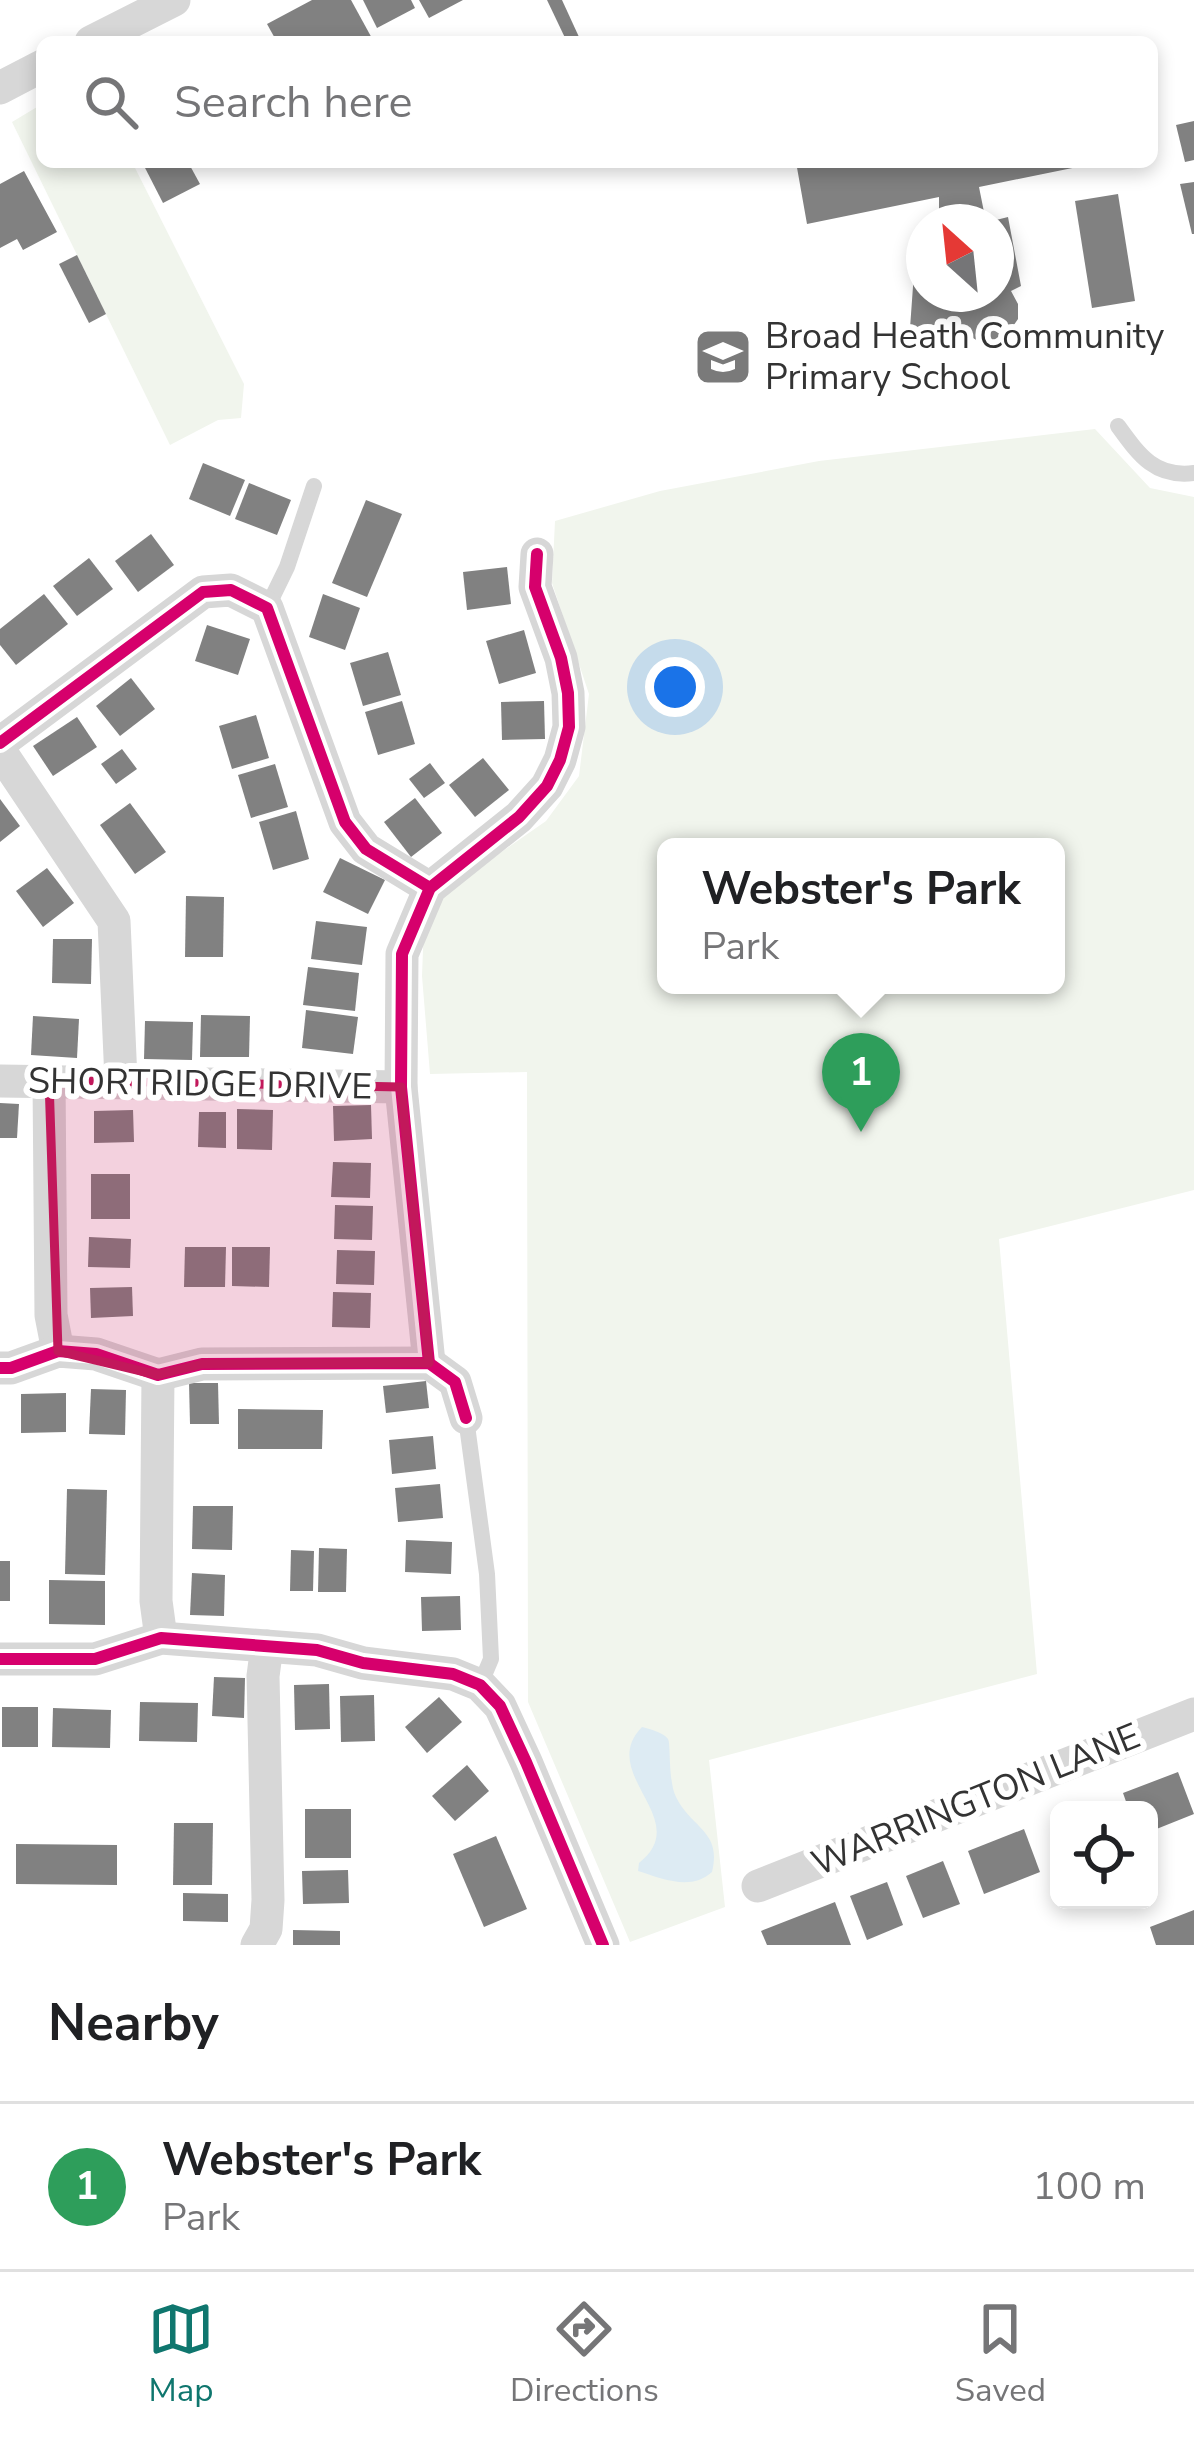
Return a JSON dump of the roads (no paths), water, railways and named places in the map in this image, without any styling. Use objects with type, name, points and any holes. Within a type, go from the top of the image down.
[{"type":"street","points":[[109,36],[172,0]]},
{"type":"street","points":[[0,88],[36,69]]},
{"type":"street","points":[[428,1364],[401,1087],[402,954],[430,888],[519,818],[547,786],[560,760],[569,727],[568,693],[561,658],[535,587],[537,554]]},
{"type":"street","points":[[121,1080],[114,921],[0,747],[203,592],[232,590],[267,608],[345,822],[366,849],[430,888]]},
{"type":"street","points":[[49,1080],[51,1315],[58,1351]]},
{"type":"street","name":"SHORTRIDGE DRIVE","points":[[0,1081],[401,1087]]},
{"type":"street","points":[[0,1368],[58,1351],[96,1354],[158,1375],[202,1364],[428,1364],[455,1382],[466,1418]]},
{"type":"street","points":[[158,1375],[156,1601],[161,1638]]},
{"type":"street","points":[[0,1659],[94,1659],[161,1638],[317,1650],[363,1663],[453,1674],[480,1685],[500,1706],[603,1945]]},
{"type":"street","points":[[256,1945],[266,1929],[268,1900],[262,1676],[267,1646]]},
{"type":"street","name":"WARRINGTON LANE","points":[[758,1886],[1194,1714]]},
{"type":"lane","points":[[1118,427],[1147,465],[1178,475],[1194,473]]},
{"type":"lane","points":[[267,608],[287,567],[314,486]]},
{"type":"lane","points":[[466,1418],[488,1574],[490,1659],[480,1685]]},
{"type":"place","name":"Broad Heath Community Primary School","points":[[723,357]]},
{"type":"place","name":"Webster's Park","points":[[861,1132]]}]
